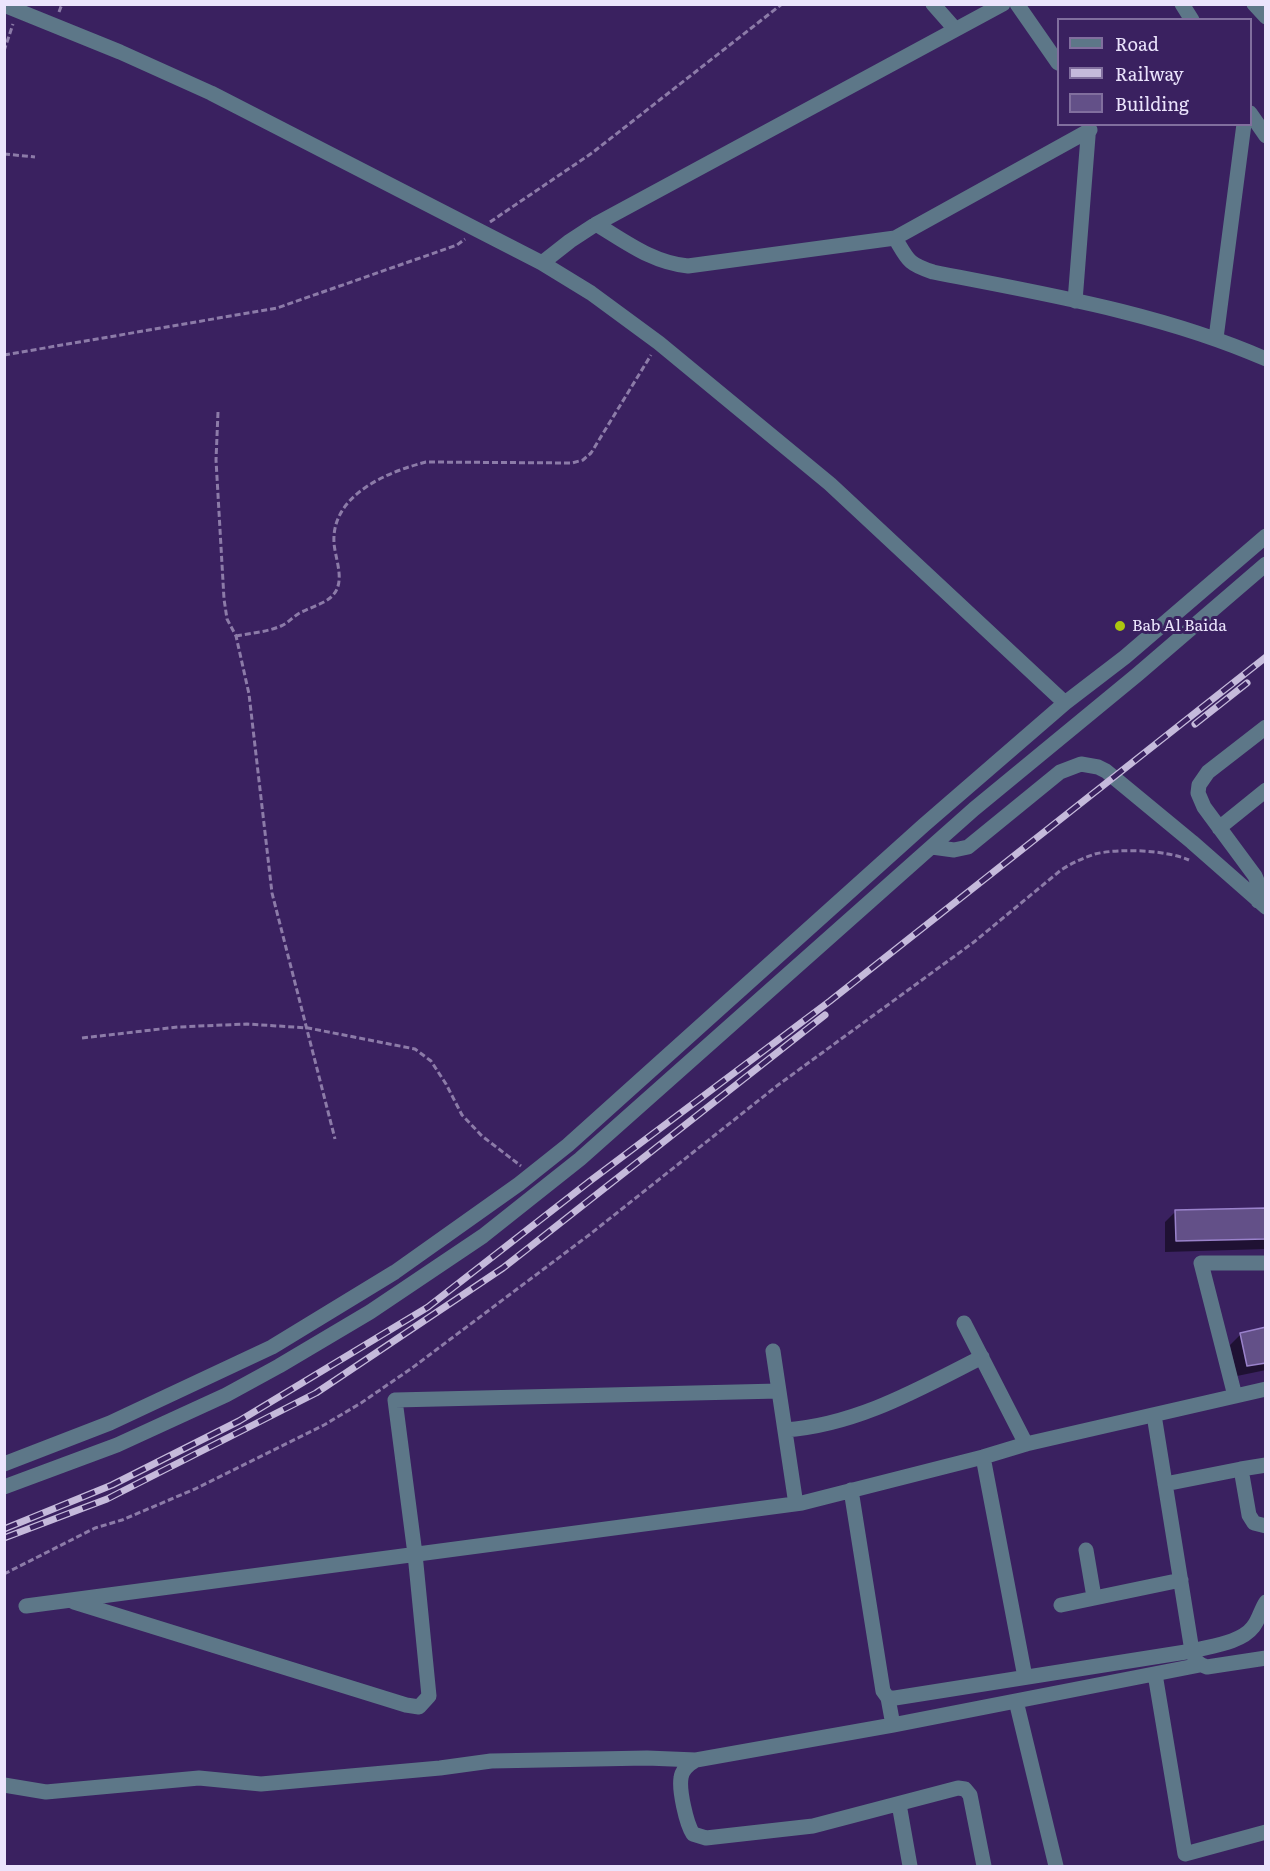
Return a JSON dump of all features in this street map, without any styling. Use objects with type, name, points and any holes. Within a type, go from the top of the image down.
[{"type":"street","points":[[933,4],[955,29]]},
{"type":"street","points":[[542,263],[596,224],[1003,4]]},
{"type":"street","points":[[1017,4],[1057,60]]},
{"type":"street","points":[[1182,4],[1191,18]]},
{"type":"street","points":[[1254,4],[1266,17]]},
{"type":"street","points":[[11,8],[211,93],[542,263],[591,293],[658,343],[830,484],[1065,704]]},
{"type":"street","points":[[1252,115],[1266,136]]},
{"type":"street","points":[[1216,338],[1244,126]]},
{"type":"street","points":[[596,224],[655,259],[688,266],[895,238],[1090,127]]},
{"type":"street","points":[[1075,300],[1090,127]]},
{"type":"street","points":[[895,238],[908,261],[933,272],[1075,300],[1216,338],[1266,359]]},
{"type":"street","points":[[4,1464],[110,1423],[272,1347],[395,1272],[532,1174],[568,1145],[808,928],[1065,704],[1125,657],[1266,536]]},
{"type":"street","points":[[4,1487],[117,1445],[226,1395],[370,1312],[446,1262],[580,1159],[974,809],[1138,675],[1266,564]]},
{"type":"street","points":[[1262,904],[1260,888],[1255,876],[1200,801],[1199,785],[1208,772],[1266,727]]},
{"type":"street","points":[[932,847],[954,850],[968,847],[1060,772],[1073,765],[1090,764],[1106,771],[1137,795],[1262,904]]},
{"type":"street","points":[[1219,828],[1266,790]]},
{"type":"street","points":[[1235,1396],[1201,1263],[1266,1263]]},
{"type":"street","points":[[964,1323],[1026,1444]]},
{"type":"street","points":[[773,1351],[797,1502]]},
{"type":"street","points":[[785,1431],[831,1424],[868,1411],[917,1391],[982,1357]]},
{"type":"street","points":[[26,1606],[802,1503],[1026,1444],[1266,1389]]},
{"type":"street","points":[[68,1601],[406,1706],[419,1707],[429,1696],[415,1554],[395,1400],[779,1391]]},
{"type":"street","points":[[1154,1415],[1192,1651],[1200,1665]]},
{"type":"street","points":[[983,1457],[1025,1677]]},
{"type":"street","points":[[1165,1484],[1266,1465]]},
{"type":"street","points":[[1241,1469],[1249,1515],[1254,1523],[1266,1526]]},
{"type":"street","points":[[851,1490],[884,1691],[888,1698],[893,1725]]},
{"type":"street","points":[[1086,1550],[1094,1597]]},
{"type":"street","points":[[1061,1605],[1181,1580]]},
{"type":"street","points":[[888,1698],[1192,1651],[1244,1634],[1253,1628],[1266,1602]]},
{"type":"street","points":[[4,1785],[46,1792],[199,1779],[261,1784],[440,1768],[491,1761],[647,1758],[696,1760],[893,1725],[1200,1665],[1207,1667],[1266,1658]]},
{"type":"street","points":[[1136,1660],[1137,1677]]},
{"type":"street","points":[[1155,1674],[1186,1860],[1266,1832]]},
{"type":"street","points":[[1016,1701],[1056,1866]]},
{"type":"street","points":[[696,1760],[683,1770],[681,1779],[687,1823],[693,1834],[706,1838],[813,1826],[958,1788],[965,1789],[970,1795],[984,1866]]},
{"type":"street","points":[[899,1804],[910,1866]]},
{"type":"path","points":[[4,355],[277,308],[457,245],[592,153],[782,4]]},
{"type":"path","points":[[4,51],[11,8]]},
{"type":"path","points":[[4,154],[35,158]]},
{"type":"path","points":[[236,636],[282,626],[300,612],[329,600],[339,581],[334,528],[340,513],[364,489],[388,475],[426,462],[572,463],[583,459],[591,453],[658,343]]},
{"type":"path","points":[[218,412],[216,460],[227,619],[236,636],[249,694],[272,892],[335,1139]]},
{"type":"path","points":[[4,1574],[95,1528],[122,1520],[195,1489],[324,1425],[361,1403],[412,1368],[589,1235],[778,1085],[974,942],[1075,861],[1098,854],[1127,851],[1175,855],[1188,859],[1196,865]]},
{"type":"path","points":[[82,1038],[178,1027],[247,1024],[308,1028],[415,1049],[431,1060],[462,1115],[482,1136],[532,1174]]},
{"type":"building","points":[[1266,1208],[1266,1239],[1176,1241],[1175,1210]]},
{"type":"building","points":[[1266,1327],[1266,1363],[1247,1366],[1240,1333]]},
{"type":"railway","points":[[4,1529],[112,1485],[239,1421],[428,1307],[590,1181],[830,1001],[1266,657]]},
{"type":"railway","points":[[1195,724],[1247,683]]},
{"type":"railway","points":[[4,1538],[107,1499],[316,1393],[503,1268],[825,1015]]},
{"type":"place","name":"Bab Al Baida","points":[[1120,626]]}]
